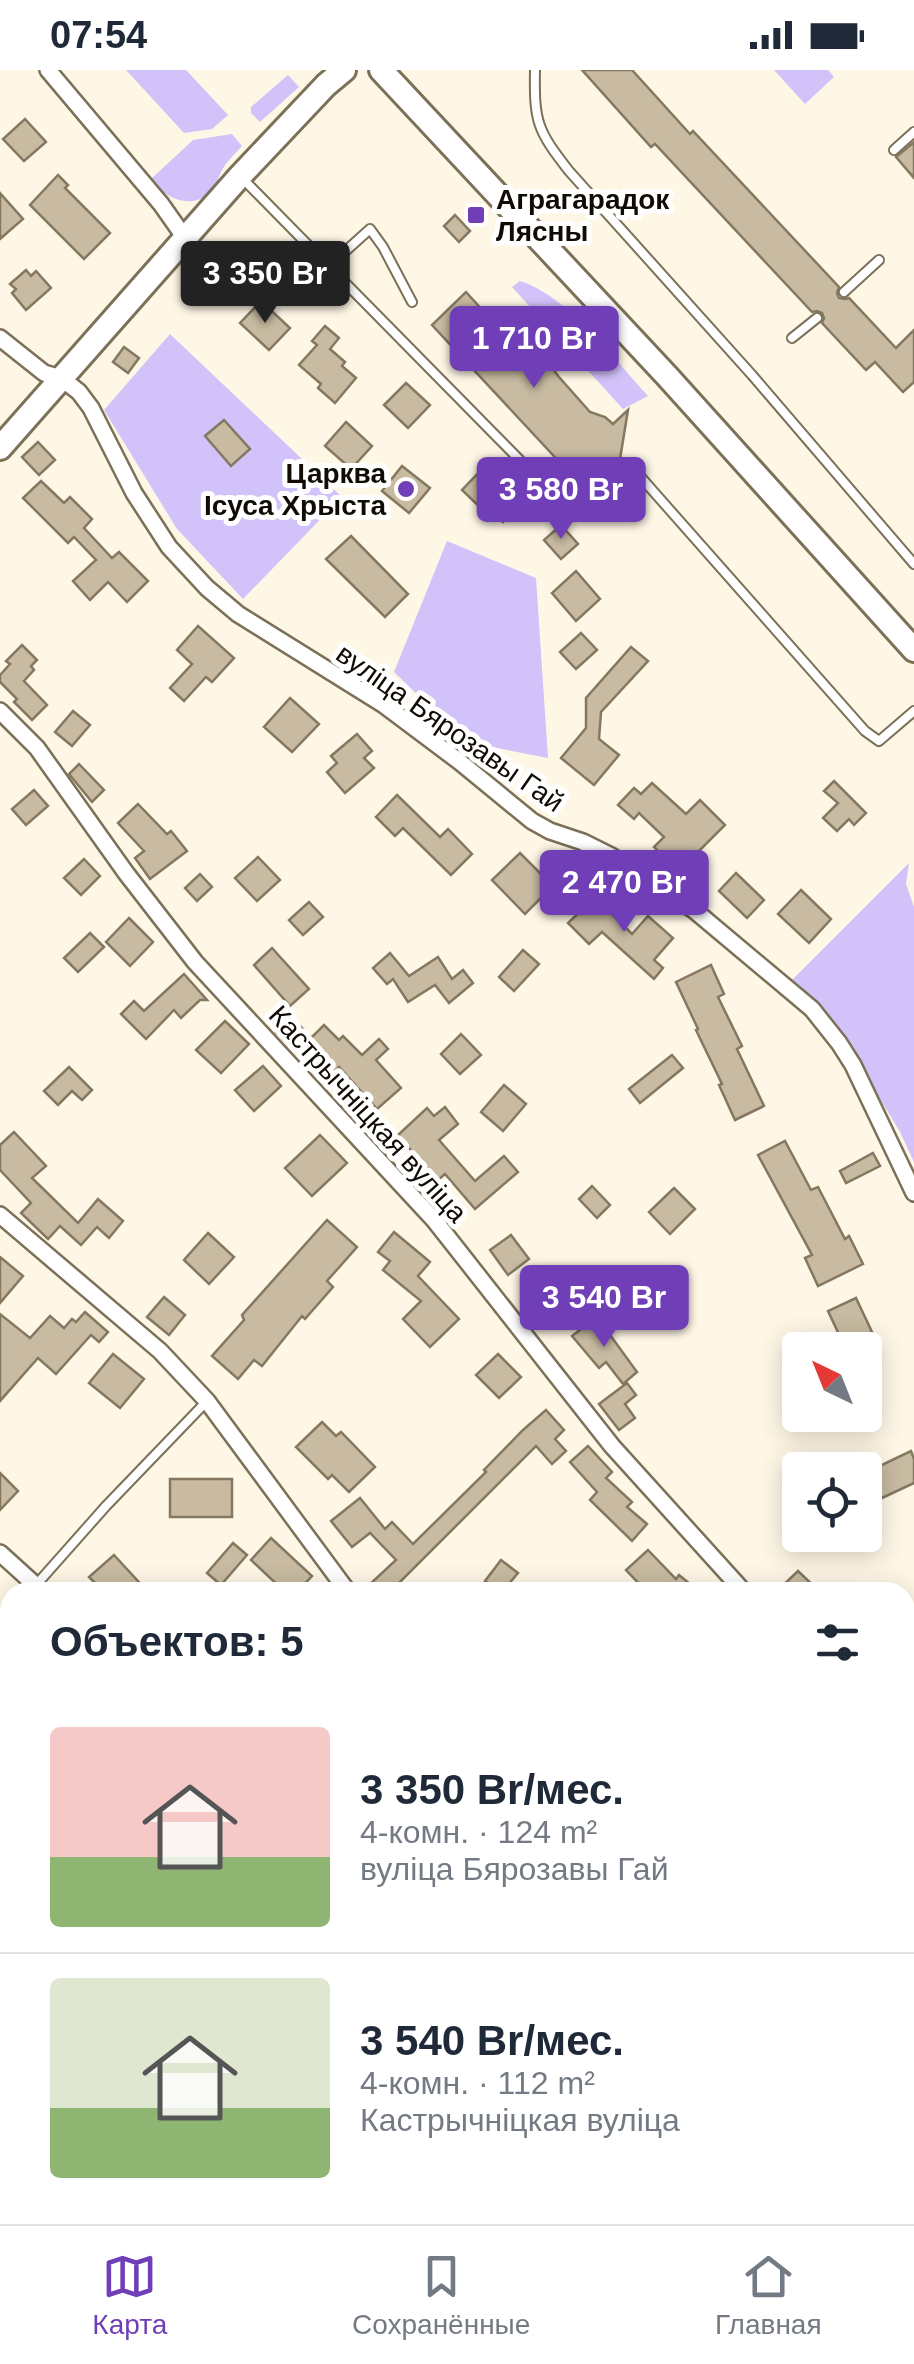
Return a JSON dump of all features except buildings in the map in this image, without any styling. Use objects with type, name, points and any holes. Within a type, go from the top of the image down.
[{"type":"main road","points":[[0,448],[240,176],[344,70]]},
{"type":"main road","points":[[381,70],[667,376],[914,650]]},
{"type":"street","points":[[48,70],[185,238]]},
{"type":"street","name":"вуліца Бярозавы Гай","points":[[0,338],[44,373],[61,378],[79,392],[134,493],[169,547],[222,601],[384,705],[532,821],[611,856],[694,910],[812,1010],[852,1065],[914,1193]]},
{"type":"street","name":"Кастрычніцкая вуліца","points":[[0,711],[37,748],[195,962],[434,1221],[612,1446],[735,1582]]},
{"type":"street","points":[[0,1215],[160,1351],[207,1401],[341,1582]]},
{"type":"street","points":[[0,1553],[33,1582]]},
{"type":"lane","points":[[535,70],[534,108],[544,139],[914,564]]},
{"type":"lane","points":[[894,150],[914,132]]},
{"type":"lane","points":[[240,176],[564,505],[584,515],[598,510],[638,474],[865,730],[879,740],[914,712]]},
{"type":"lane","points":[[329,266],[370,229],[384,247],[412,302]]},
{"type":"lane","points":[[844,292],[878,260]]},
{"type":"lane","points":[[792,338],[817,318]]},
{"type":"lane","points":[[45,1582],[106,1506],[207,1401]]},
{"type":"shaded area","points":[[126,70],[186,70],[228,115],[212,129],[184,133]]},
{"type":"shaded area","points":[[774,70],[828,70],[834,77],[805,104]]},
{"type":"shaded area","points":[[288,75],[299,87],[260,122],[251,113],[251,107]]},
{"type":"shaded area","points":[[232,134],[242,146],[223,168],[215,187],[201,199],[177,199],[151,179],[193,140]]},
{"type":"shaded area","points":[[520,281],[573,314],[648,396],[623,409],[512,287]]},
{"type":"shaded area","points":[[170,334],[342,497],[243,599],[177,529],[104,410]]},
{"type":"shaded area","points":[[447,541],[536,578],[548,758],[466,742],[394,672]]},
{"type":"shaded area","points":[[909,863],[906,884],[914,907],[914,1162],[851,1051],[790,982]]},
{"type":"place","name":"Аграгарадок Лясны","points":[[476,215]]},
{"type":"place","name":"Царква Ісуса Хрыста","points":[[406,489]]}]
